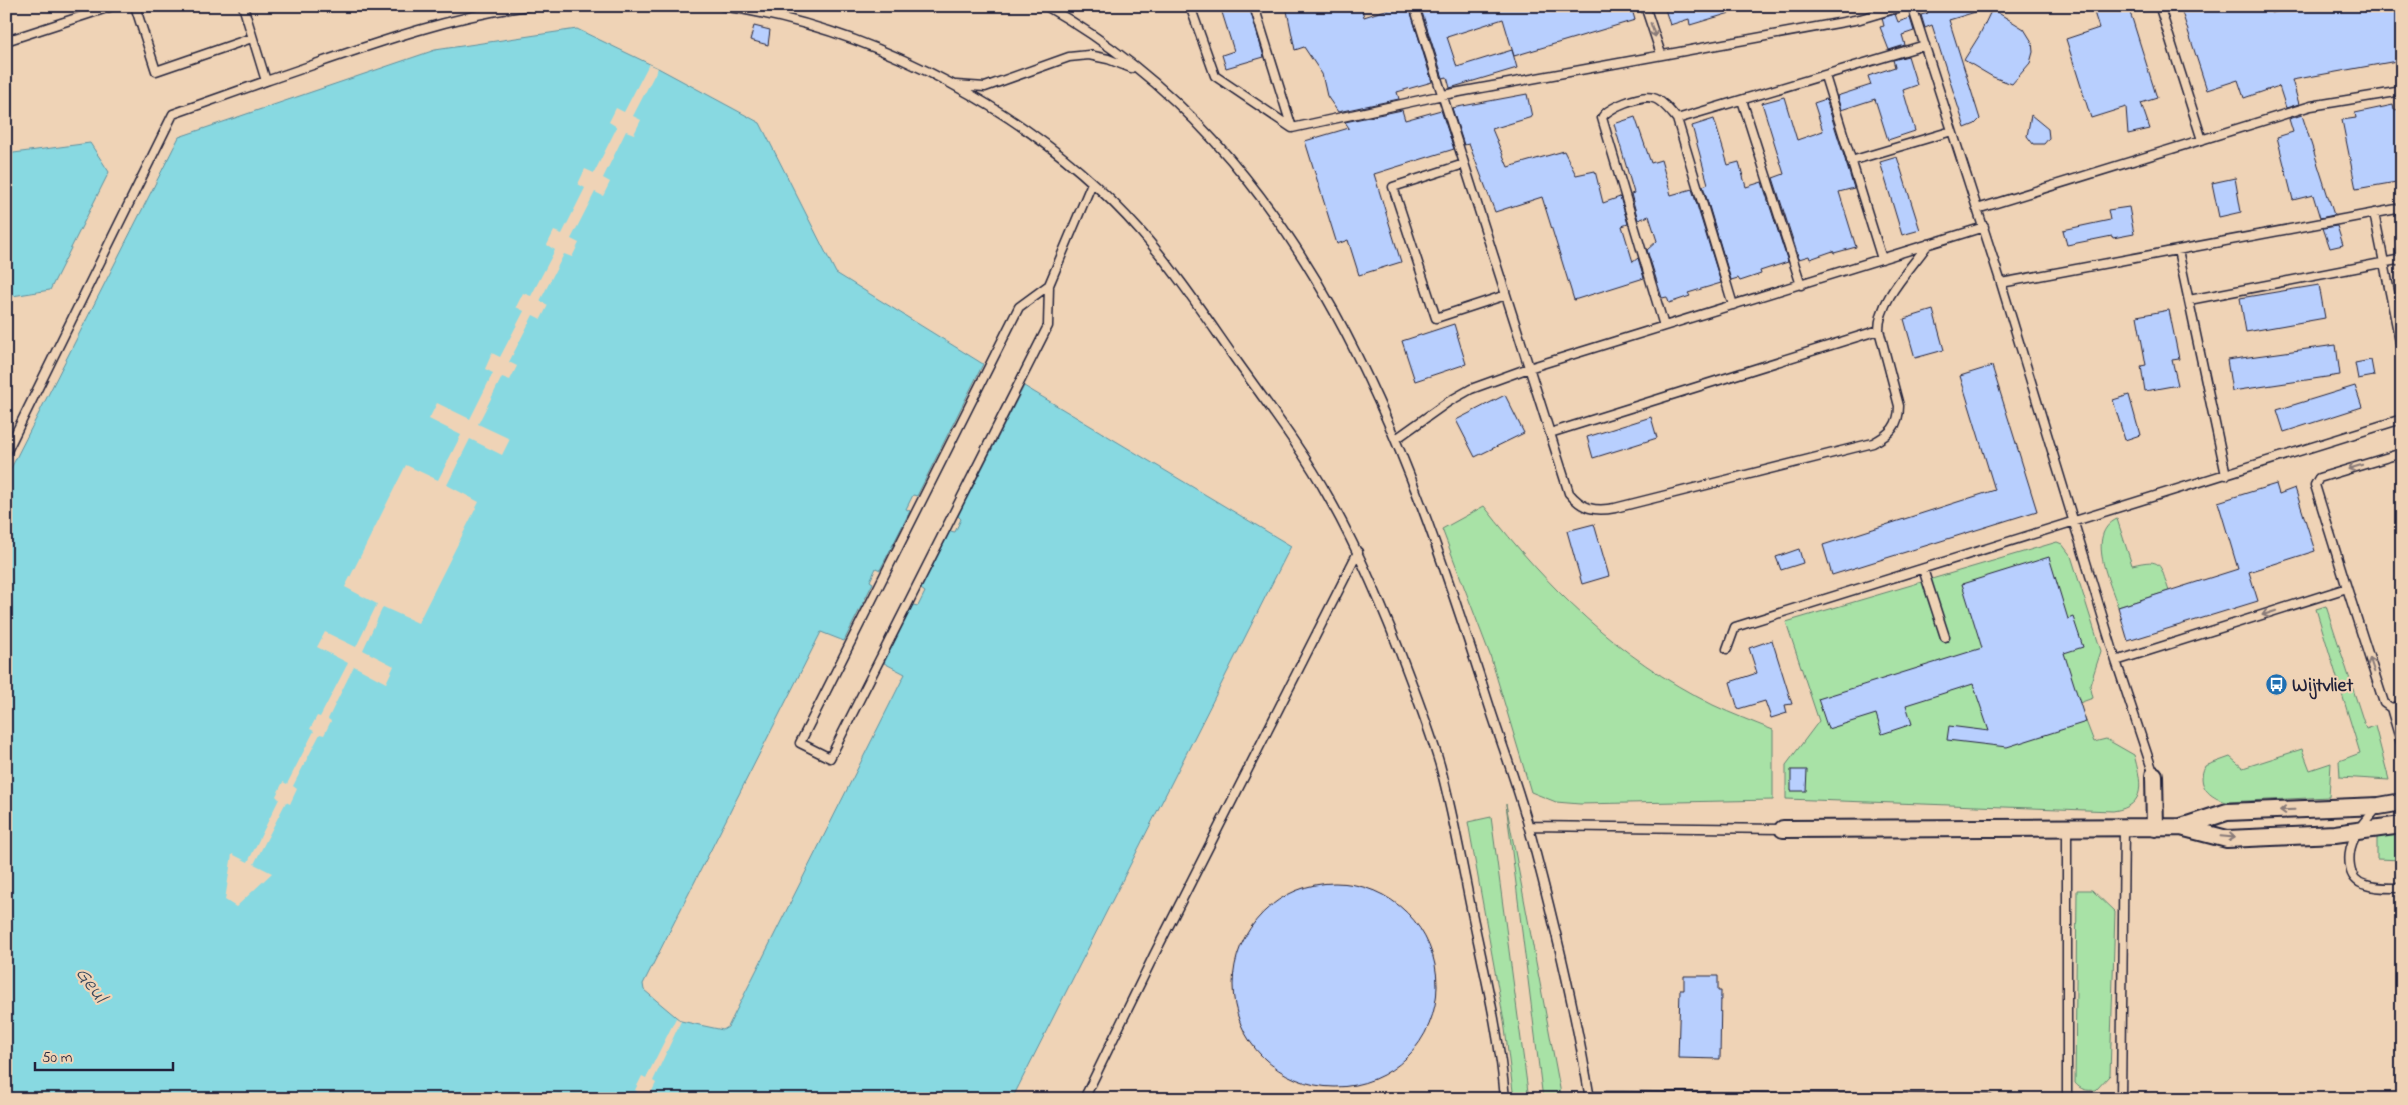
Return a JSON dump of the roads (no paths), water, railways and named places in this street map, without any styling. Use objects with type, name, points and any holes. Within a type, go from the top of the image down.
[{"type":"street","points":[[2154,775],[2155,828]]},
{"type":"street","points":[[1783,829],[2181,827],[2227,812],[2379,806],[2402,802]]},
{"type":"street","points":[[2181,827],[2227,839],[2335,834],[2402,825]]},
{"type":"lane","points":[[6,42],[113,6]]},
{"type":"lane","points":[[135,6],[156,71],[252,38]]},
{"type":"lane","points":[[242,6],[266,81]]},
{"type":"lane","points":[[6,453],[173,114],[435,25],[488,12],[528,6]]},
{"type":"lane","points":[[722,6],[780,17],[829,30],[881,50],[951,85],[1026,131],[1092,183],[1140,231],[1172,269],[1295,443],[1327,494],[1358,552],[1385,612],[1440,765],[1494,1018],[1505,1099]]},
{"type":"lane","points":[[1046,6],[1092,35],[1141,72],[1203,128],[1290,235],[1336,311],[1364,366],[1396,439],[1467,633],[1528,826],[1565,978],[1590,1098],[1989,1099]]},
{"type":"lane","points":[[1190,6],[1214,76],[1292,128],[1443,95],[1661,54],[1860,20],[1904,6]]},
{"type":"lane","points":[[1254,6],[1292,128]]},
{"type":"lane","points":[[1414,6],[1569,493],[1577,502],[1587,508],[1601,511],[1874,443],[1894,429],[1899,419],[1899,406],[1879,330],[1882,313],[1890,298],[1928,244]]},
{"type":"lane","points":[[1645,6],[1661,54]]},
{"type":"lane","points":[[1912,6],[1984,227],[2116,661],[2154,775]]},
{"type":"lane","points":[[2161,11],[2202,140]]},
{"type":"lane","points":[[1678,119],[1924,45]]},
{"type":"lane","points":[[951,85],[986,87],[1069,57],[1089,55],[1108,59],[1141,72]]},
{"type":"lane","points":[[1825,76],[1882,259]]},
{"type":"lane","points":[[1977,209],[2311,106],[2402,91]]},
{"type":"lane","points":[[1664,326],[1602,118],[1610,108],[1652,97],[1678,119],[1733,305]]},
{"type":"lane","points":[[1742,100],[1801,285]]},
{"type":"lane","points":[[1851,161],[1952,131]]},
{"type":"lane","points":[[1464,164],[1393,187],[1436,318],[1506,295]]},
{"type":"lane","points":[[1049,285],[1019,306],[800,743],[830,758],[1048,326],[1049,285],[1092,183]]},
{"type":"lane","points":[[2001,283],[2402,208]]},
{"type":"lane","points":[[2374,213],[2402,352]]},
{"type":"lane","points":[[1396,439],[1441,407],[1471,389],[1528,368],[1984,227]]},
{"type":"lane","points":[[2178,250],[2226,475]]},
{"type":"lane","points":[[2189,300],[2402,258]]},
{"type":"lane","points":[[1550,433],[1879,330]]},
{"type":"lane","points":[[1727,649],[1735,627],[2402,419]]},
{"type":"lane","points":[[2402,453],[2319,478],[2316,485],[2384,703],[2390,708],[2402,746]]},
{"type":"lane","points":[[1084,1099],[1158,946],[1358,552]]},
{"type":"lane","points":[[1923,568],[1945,637]]},
{"type":"lane","points":[[2116,661],[2347,588]]},
{"type":"lane","points":[[2390,708],[2402,705]]},
{"type":"lane","points":[[2379,806],[2358,830],[2348,854],[2350,869],[2354,879],[2364,885],[2377,888],[2402,888]]},
{"type":"lane","points":[[1528,826],[1783,829]]},
{"type":"lane","points":[[2122,1099],[2124,828]]},
{"type":"lane","points":[[2066,1099],[2067,829]]},
{"type":"water","name":"Geul","points":[[577,29],[658,68],[760,123],[836,273],[983,364],[917,496],[913,495],[906,509],[910,511],[880,570],[876,568],[870,581],[873,583],[844,641],[821,632],[643,984],[644,990],[681,1021],[723,1030],[728,1027],[905,674],[884,663],[913,605],[918,606],[925,592],[921,589],[950,531],[955,532],[961,519],[958,516],[1024,386],[1291,546],[1012,1099],[6,1099],[6,478],[179,137],[435,50]]},
{"type":"water","points":[[90,143],[109,172],[50,290],[6,297],[6,154]]},
{"type":"place","name":"Wijtvliet","points":[[2276,684]]}]
